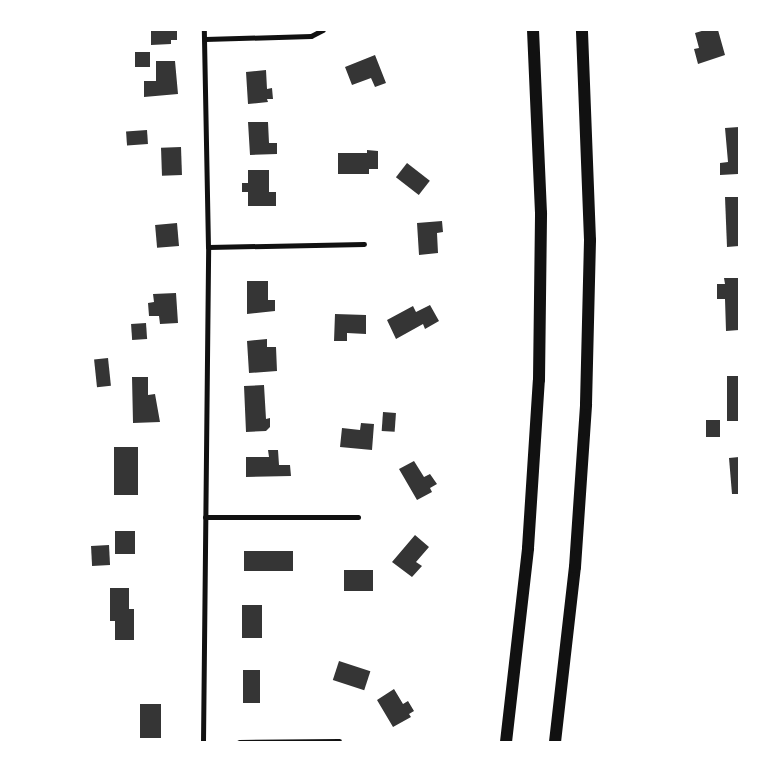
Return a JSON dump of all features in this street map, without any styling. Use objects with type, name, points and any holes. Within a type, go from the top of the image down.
[{"type":"highway","points":[[506,742],[528,548],[538,380],[541,213],[533,30]]},
{"type":"highway","points":[[555,742],[575,568],[587,377],[590,231],[582,30]]},
{"type":"street","points":[[203,742],[208,247],[204,30]]},
{"type":"street","points":[[204,39],[311,36],[323,30]]},
{"type":"street","points":[[208,247],[364,244]]},
{"type":"street","points":[[205,517],[358,517]]},
{"type":"street","points":[[239,742],[339,741]]},
{"type":"building","points":[[151,30],[177,30],[177,40],[171,40],[171,44],[151,45]]},
{"type":"building","points":[[705,30],[718,30],[725,55],[698,64],[694,49],[699,48],[695,33]]},
{"type":"building","points":[[135,52],[150,52],[150,67],[135,67]]},
{"type":"building","points":[[375,55],[386,83],[375,87],[371,78],[352,85],[345,67]]},
{"type":"building","points":[[156,61],[175,61],[178,94],[144,97],[144,81],[156,81]]},
{"type":"building","points":[[266,70],[267,89],[272,88],[273,99],[267,99],[268,102],[248,104],[246,72]]},
{"type":"building","points":[[248,122],[268,122],[269,143],[277,143],[277,154],[250,155]]},
{"type":"building","points":[[739,127],[738,174],[720,175],[720,163],[728,162],[725,128]]},
{"type":"building","points":[[147,130],[148,144],[127,145],[126,131]]},
{"type":"building","points":[[181,147],[182,175],[162,176],[161,148]]},
{"type":"building","points":[[367,150],[378,151],[378,169],[369,169],[369,174],[338,174],[338,153],[367,153]]},
{"type":"building","points":[[407,163],[430,181],[419,195],[396,177]]},
{"type":"building","points":[[248,170],[269,170],[269,192],[276,192],[276,206],[248,206],[248,192],[242,192],[242,183],[248,183]]},
{"type":"building","points":[[725,197],[739,197],[739,246],[727,247]]},
{"type":"building","points":[[442,221],[443,232],[437,233],[438,253],[419,255],[417,223]]},
{"type":"building","points":[[177,223],[179,246],[157,248],[155,225]]},
{"type":"building","points":[[724,278],[739,278],[739,330],[726,331],[725,299],[717,299],[717,284],[725,284]]},
{"type":"building","points":[[247,281],[268,281],[268,300],[275,300],[275,311],[247,314]]},
{"type":"building","points":[[176,293],[178,323],[160,324],[159,316],[149,316],[148,303],[154,302],[153,294]]},
{"type":"building","points":[[430,305],[439,321],[425,329],[423,324],[396,339],[387,320],[413,306],[416,312]]},
{"type":"building","points":[[335,314],[366,315],[366,334],[347,333],[347,341],[334,341]]},
{"type":"building","points":[[146,323],[147,339],[132,340],[131,324]]},
{"type":"building","points":[[267,339],[267,347],[276,347],[277,371],[249,373],[247,341]]},
{"type":"building","points":[[108,358],[111,386],[97,387],[94,359]]},
{"type":"building","points":[[727,376],[739,376],[739,421],[727,421]]},
{"type":"building","points":[[132,377],[148,377],[148,395],[155,394],[160,422],[133,423]]},
{"type":"building","points":[[264,385],[266,419],[270,418],[270,427],[266,431],[246,432],[244,386]]},
{"type":"building","points":[[383,412],[396,413],[395,432],[382,431]]},
{"type":"building","points":[[706,420],[720,420],[720,437],[706,437]]},
{"type":"building","points":[[361,423],[374,424],[372,450],[340,447],[342,428],[360,430]]},
{"type":"building","points":[[114,447],[138,447],[138,495],[114,495]]},
{"type":"building","points":[[268,450],[278,450],[279,465],[290,465],[291,476],[246,477],[246,457],[269,457]]},
{"type":"building","points":[[739,457],[739,494],[732,494],[729,458]]},
{"type":"building","points":[[414,461],[424,477],[430,474],[437,484],[430,488],[432,492],[417,500],[399,469]]},
{"type":"building","points":[[115,531],[135,531],[135,554],[115,554]]},
{"type":"building","points":[[415,535],[429,547],[416,562],[422,566],[412,577],[392,562]]},
{"type":"building","points":[[109,545],[110,565],[92,566],[91,546]]},
{"type":"building","points":[[244,551],[293,551],[293,571],[244,571]]},
{"type":"building","points":[[344,570],[373,570],[373,591],[344,591]]},
{"type":"building","points":[[110,588],[129,588],[129,609],[134,609],[134,640],[115,640],[115,621],[110,621]]},
{"type":"building","points":[[242,605],[262,605],[262,638],[242,638]]},
{"type":"building","points":[[339,661],[370,671],[364,690],[333,680]]},
{"type":"building","points":[[243,670],[260,670],[260,703],[243,703]]},
{"type":"building","points":[[394,689],[403,704],[408,701],[414,711],[409,714],[411,717],[393,727],[377,700]]},
{"type":"building","points":[[140,704],[161,704],[161,738],[140,738]]}]
